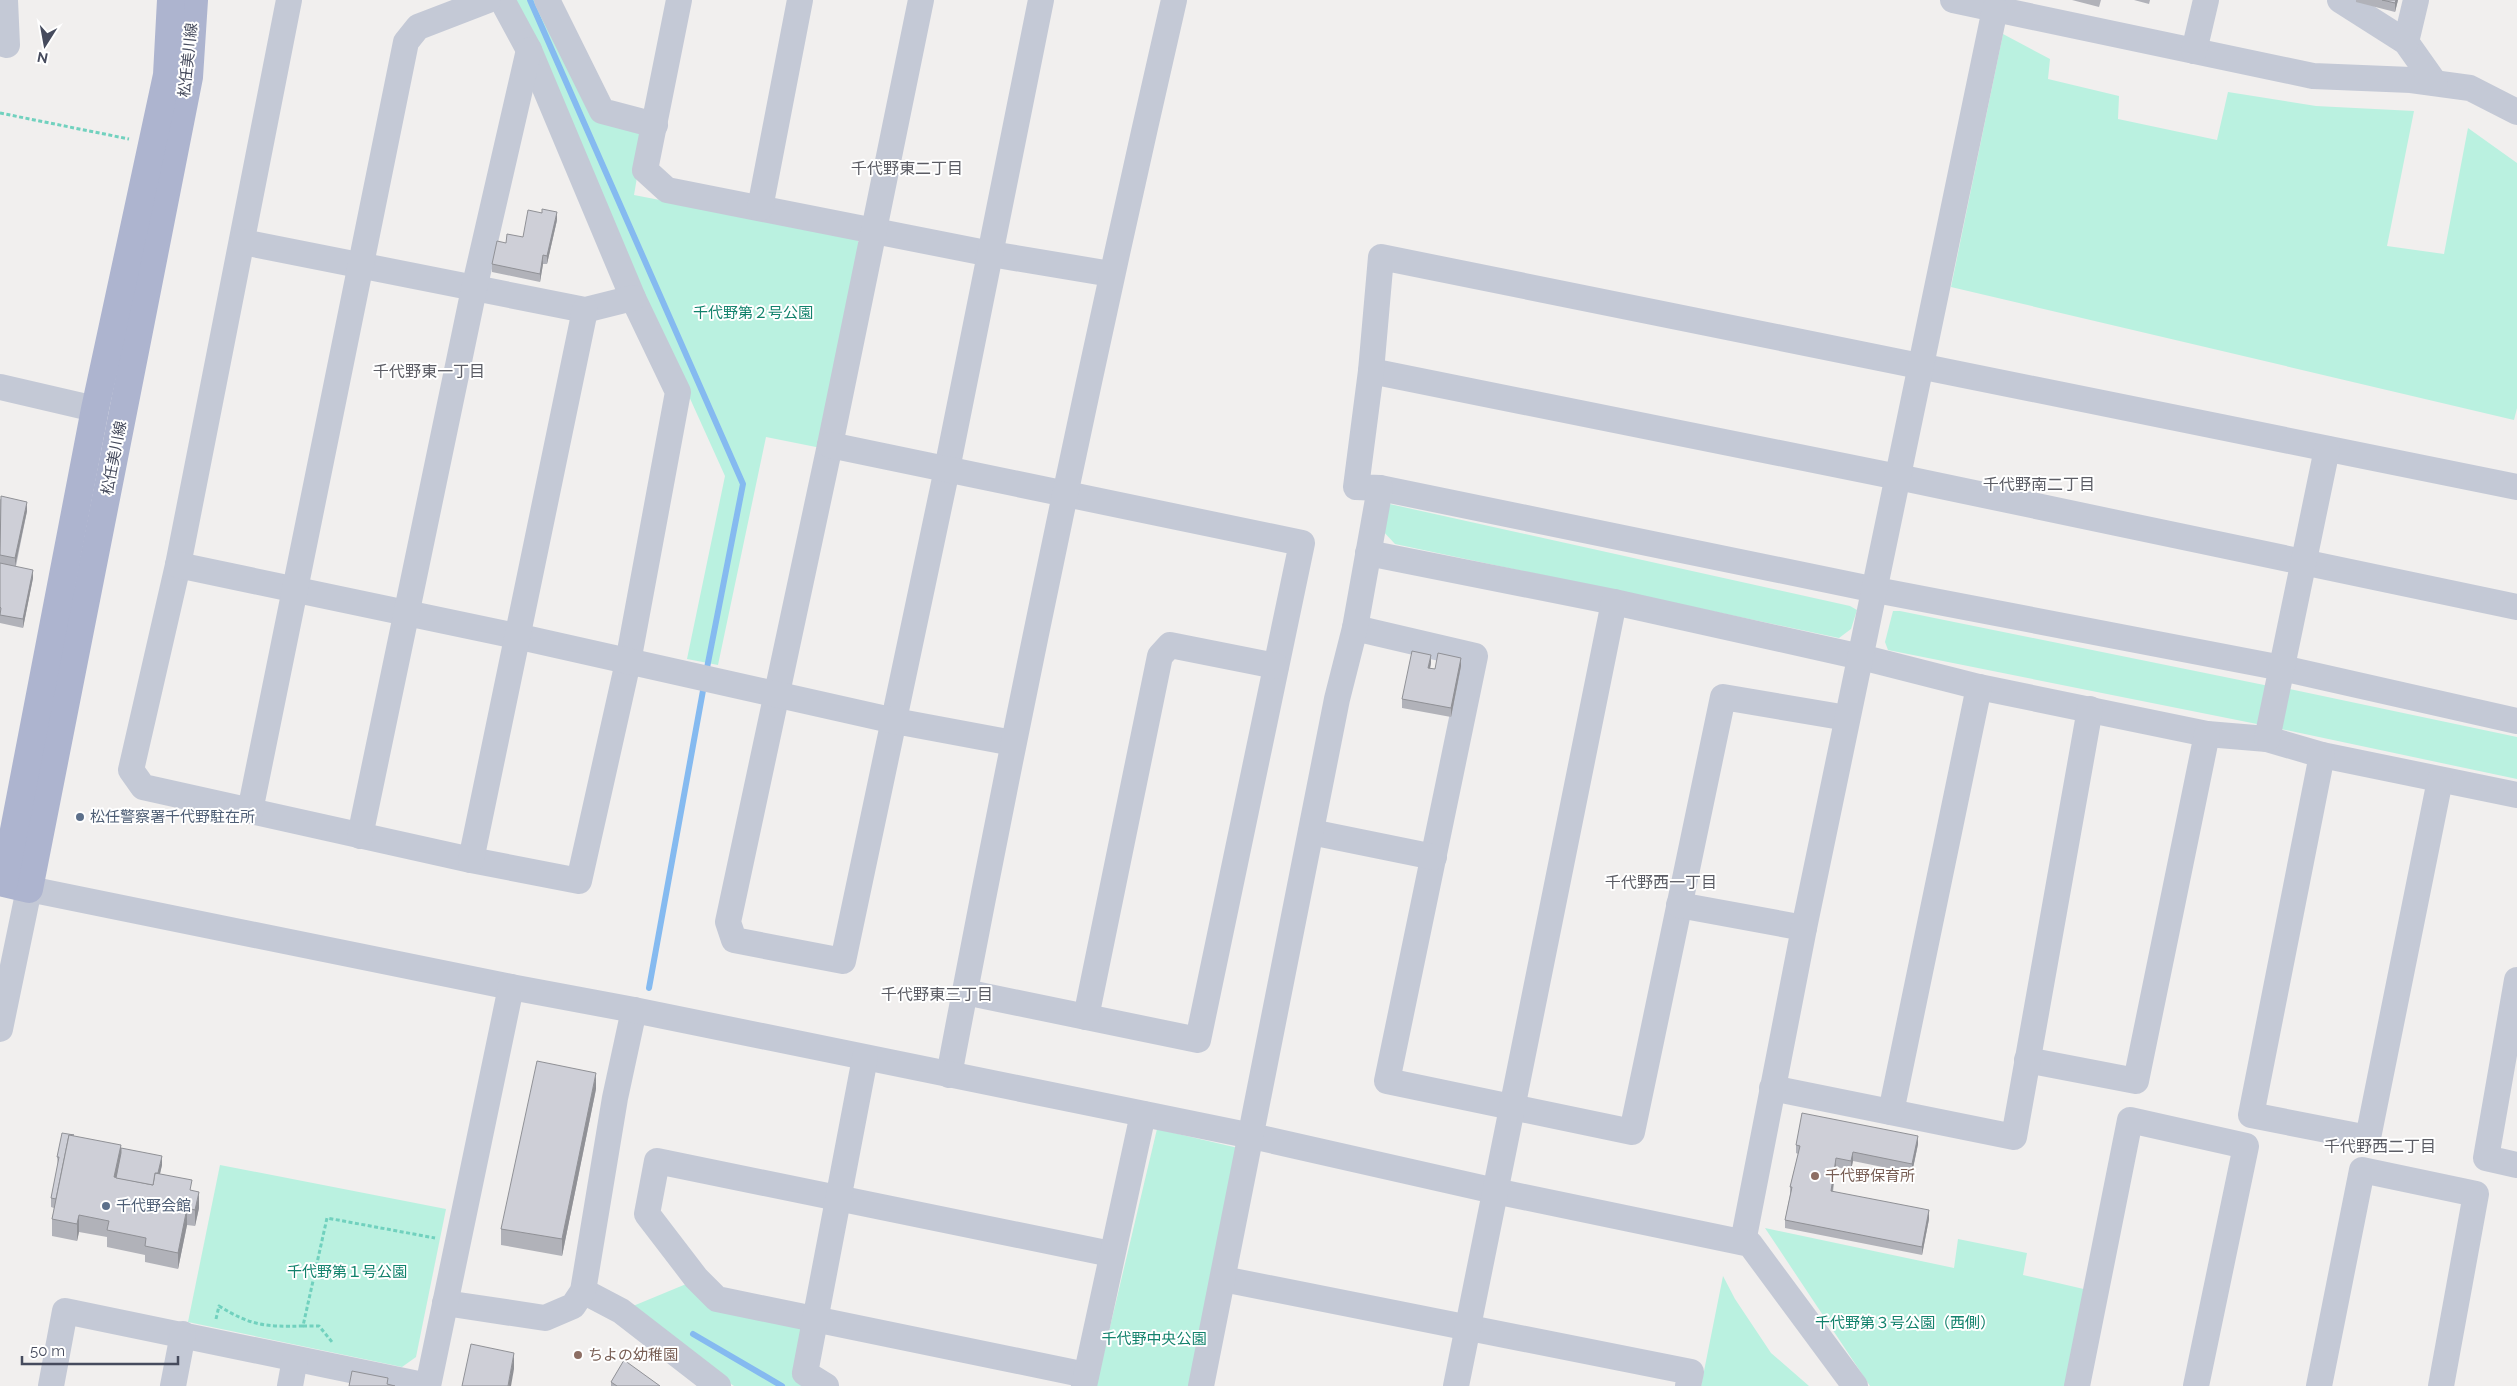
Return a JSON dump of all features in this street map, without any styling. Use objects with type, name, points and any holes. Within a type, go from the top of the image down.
[{"type":"main road","name":"松任美川線","points":[[8,888],[95,409],[167,75],[170,0]]},
{"type":"main road","name":"松任美川線","points":[[8,888],[189,77],[194,0]]},
{"type":"street","points":[[0,43],[7,45],[5,0]]},
{"type":"street","points":[[289,0],[243,242],[178,565],[131,770],[143,787],[471,860],[579,880],[628,662],[678,392],[633,298],[529,50],[502,0]]},
{"type":"street","points":[[250,811],[358,267],[406,42],[418,27],[488,0]]},
{"type":"street","points":[[547,0],[602,111],[655,125]]},
{"type":"street","points":[[679,0],[645,170],[667,190],[991,254],[1111,274]]},
{"type":"street","points":[[760,208],[800,0]]},
{"type":"street","points":[[921,0],[830,445],[775,695],[728,922],[734,940],[843,961],[947,469],[1040,0]]},
{"type":"street","points":[[949,1075],[1013,744],[1111,274],[1174,0]]},
{"type":"street","points":[[1953,0],[2313,76],[2411,80],[2470,88],[2517,112]]},
{"type":"street","points":[[2194,51],[2206,0]]},
{"type":"street","points":[[2340,0],[2406,42],[2435,83]]},
{"type":"street","points":[[2406,42],[2416,0]]},
{"type":"street","points":[[1743,1242],[1804,928],[1847,718],[1876,590],[1920,366],[1995,9]]},
{"type":"street","points":[[360,836],[474,289],[529,50]]},
{"type":"street","points":[[243,242],[358,267],[585,310],[633,298]]},
{"type":"street","points":[[2517,487],[1381,257],[1371,370],[1356,487],[1380,488],[1876,590],[2282,668],[2517,721]]},
{"type":"street","points":[[471,860],[585,310]]},
{"type":"street","points":[[1371,370],[1898,477],[2517,607]]},
{"type":"street","points":[[0,387],[95,409]]},
{"type":"street","points":[[830,445],[1302,543],[1198,1040],[965,992]]},
{"type":"street","points":[[2267,738],[2327,449]]},
{"type":"street","points":[[1201,1386],[1337,699],[1355,628],[1380,488]]},
{"type":"street","points":[[1368,553],[1614,602],[1861,657],[1979,687],[2207,734],[2267,738],[2322,755],[2517,795]]},
{"type":"street","points":[[178,565],[516,636],[895,721],[1013,744]]},
{"type":"street","points":[[1456,1386],[1614,602]]},
{"type":"street","points":[[1355,628],[1475,656],[1387,1081],[1632,1132],[1723,697],[1847,718]]},
{"type":"street","points":[[1086,1017],[1160,656],[1170,645],[1276,666]]},
{"type":"street","points":[[1891,1112],[1979,687]]},
{"type":"street","points":[[1772,1088],[2014,1137],[2090,709]]},
{"type":"street","points":[[2027,1060],[2136,1081],[2207,734]]},
{"type":"street","points":[[2322,755],[2251,1115],[2368,1138],[2440,780]]},
{"type":"street","points":[[1311,832],[1434,857]]},
{"type":"street","points":[[0,1029],[8,888],[634,1010],[1252,1136],[1495,1191],[1743,1242],[1750,1244],[1855,1386]]},
{"type":"street","points":[[1679,905],[1804,928]]},
{"type":"street","points":[[2517,980],[2486,1158],[2517,1165]]},
{"type":"street","points":[[51,1386],[65,1312],[184,1334],[428,1386],[511,987]]},
{"type":"street","points":[[445,1303],[545,1318],[574,1306],[583,1291],[616,1098],[634,1010]]},
{"type":"street","points":[[826,1386],[805,1373],[865,1058]]},
{"type":"street","points":[[1111,1254],[837,1200],[657,1161],[647,1214],[696,1278],[716,1298],[816,1318],[1085,1380],[1143,1114]]},
{"type":"street","points":[[2076,1386],[2130,1120],[2246,1146],[2196,1386]]},
{"type":"street","points":[[2319,1386],[2362,1170],[2476,1194],[2441,1386]]},
{"type":"street","points":[[1223,1279],[1691,1372],[1688,1386]]},
{"type":"street","points":[[583,1291],[621,1312],[718,1386]]},
{"type":"street","points":[[172,1386],[184,1334]]},
{"type":"street","points":[[290,1386],[296,1359]]},
{"type":"path","points":[[0,112],[152,144]]},
{"type":"path","points":[[211,1340],[219,1306],[244,1320],[265,1327],[303,1326],[326,1218],[458,1242]]},
{"type":"green space","name":"千代野第２号公園","points":[[510,0],[540,0],[599,118],[645,130],[634,195],[856,238],[862,248],[821,448],[766,437],[718,665],[687,659],[725,476]]},
{"type":"green space","points":[[2003,34],[2050,59],[2048,79],[2119,96],[2118,119],[2217,140],[2228,92],[2316,106],[2414,111],[2387,246],[2444,254],[2468,128],[2517,163],[2517,408],[2514,420],[1951,287]]},
{"type":"green space","points":[[1385,503],[1850,606],[1857,610],[1851,629],[1839,638],[1395,544],[1382,530]]},
{"type":"green space","points":[[1893,611],[2269,686],[2262,725],[1888,650],[1885,642]]},
{"type":"green space","points":[[2285,688],[2517,737],[2517,779],[2276,728]]},
{"type":"green space","name":"千代野中央公園","points":[[1157,1129],[1238,1148],[1190,1386],[1096,1386]]},
{"type":"green space","name":"千代野第１号公園","points":[[220,1165],[446,1209],[416,1357],[402,1367],[188,1322]]},
{"type":"green space","name":"千代野第３号公園（西側）","points":[[1765,1228],[1954,1268],[1958,1239],[2027,1253],[2023,1275],[2088,1290],[2068,1386],[1870,1386]]},
{"type":"green space","points":[[1723,1276],[1735,1299],[1771,1353],[1809,1386],[1701,1386]]},
{"type":"green space","points":[[691,1282],[806,1324],[814,1386],[734,1386],[621,1311]]},
{"type":"building","points":[[2382,0],[2396,0],[2395,3]]},
{"type":"building","points":[[542,209],[557,212],[547,256],[543,255],[540,274],[492,264],[497,241],[506,243],[507,234],[523,237],[528,210],[542,213]]},
{"type":"building","points":[[1,496],[27,502],[15,558],[0,555]]},
{"type":"building","points":[[0,563],[33,570],[23,619],[0,615]]},
{"type":"building","points":[[1412,651],[1431,655],[1428,668],[1435,669],[1438,653],[1461,658],[1451,708],[1402,699]]},
{"type":"building","points":[[537,1061],[596,1073],[562,1239],[501,1229]]},
{"type":"building","points":[[1802,1113],[1918,1136],[1912,1164],[1853,1152],[1851,1161],[1836,1158],[1831,1191],[1929,1210],[1922,1247],[1785,1220],[1792,1187],[1790,1187],[1800,1146],[1796,1145]]},
{"type":"building","points":[[62,1133],[74,1135],[69,1135],[56,1199],[51,1198]]},
{"type":"building","points":[[69,1135],[121,1145],[114,1177],[153,1185],[155,1173],[192,1180],[190,1190],[199,1192],[195,1210],[187,1208],[178,1253],[145,1246],[146,1238],[107,1230],[109,1221],[79,1215],[77,1224],[52,1219]]},
{"type":"building","points":[[121,1148],[162,1156],[158,1173],[155,1173],[153,1185],[116,1178]]},
{"type":"building","points":[[471,1344],[514,1353],[508,1386],[462,1386]]},
{"type":"building","points":[[624,1360],[660,1386],[617,1386],[611,1382]]},
{"type":"building","points":[[352,1371],[388,1378],[387,1384],[395,1386],[349,1386]]},
{"type":"waterway","points":[[530,0],[743,484],[706,673]]},
{"type":"waterway","points":[[649,988],[704,685]]},
{"type":"waterway","points":[[693,1334],[782,1386]]},
{"type":"place","name":"松任警察署千代野駐在所","points":[[80,817]]},
{"type":"place","name":"千代野保育所","points":[[1815,1176]]},
{"type":"place","name":"千代野会館","points":[[106,1206]]},
{"type":"place","name":"ちよの幼稚園","points":[[578,1355]]},
{"type":"district","name":"千代野東二丁目","points":[[907,168]]},
{"type":"district","name":"千代野東一丁目","points":[[429,371]]},
{"type":"district","name":"千代野南二丁目","points":[[2039,484]]},
{"type":"district","name":"千代野西一丁目","points":[[1661,882]]},
{"type":"district","name":"千代野東三丁目","points":[[937,994]]},
{"type":"district","name":"千代野西二丁目","points":[[2380,1146]]}]
